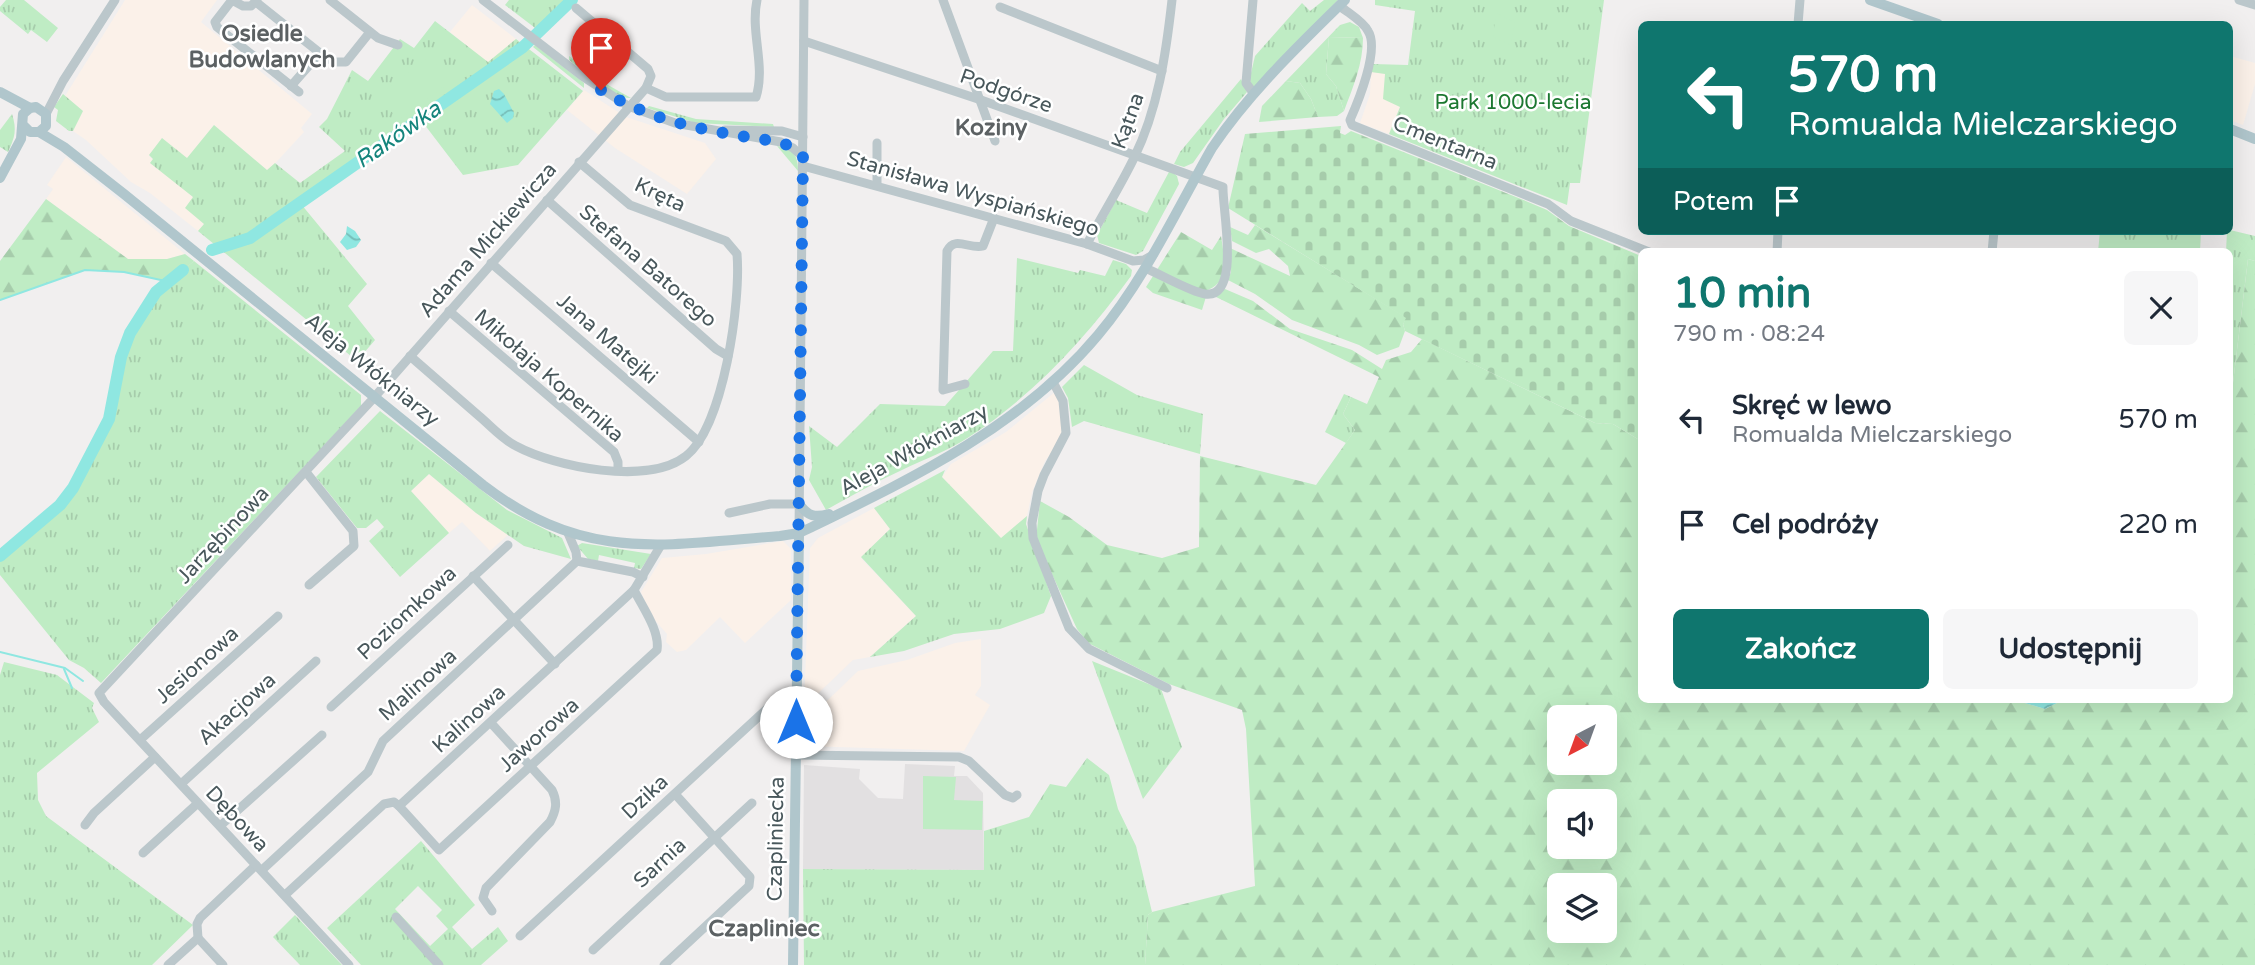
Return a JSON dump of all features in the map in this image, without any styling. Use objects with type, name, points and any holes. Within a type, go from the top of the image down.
[{"type":"main road","points":[[1870,0],[1930,21]]},
{"type":"main road","name":"Aleja Włókniarzy","points":[[124,194],[47,118],[0,92],[23,122],[64,147],[124,194],[502,500],[568,533],[622,544],[661,545],[799,533],[969,445],[1054,382],[1098,336],[1138,281],[1195,177],[1226,128],[1254,94],[1342,3]]},
{"type":"main road","points":[[0,177],[18,145],[23,122],[33,108]]},
{"type":"main road","points":[[0,177],[47,118]]},
{"type":"main road","points":[[2233,131],[2255,139]]},
{"type":"main road","points":[[799,504],[807,514],[817,517],[848,508]]},
{"type":"main road","name":"Czapliniecka","points":[[793,965],[799,533]]},
{"type":"street","points":[[47,118],[63,81],[115,0]]},
{"type":"street","points":[[320,53],[295,89],[217,27],[215,22],[232,0],[243,6],[251,6],[256,1],[320,53],[334,62],[344,63],[370,32]]},
{"type":"street","points":[[330,0],[378,38],[398,45]]},
{"type":"street","points":[[483,0],[601,90],[628,106],[675,123],[738,136],[781,142],[803,138]]},
{"type":"street","points":[[576,8],[648,69],[651,76],[646,88],[666,97],[756,97],[759,75],[755,36],[757,0]]},
{"type":"street","name":"Czapliniecka","points":[[799,533],[804,0]]},
{"type":"street","points":[[943,0],[995,141]]},
{"type":"street","name":"Kątna","points":[[1087,244],[1135,156],[1162,71],[1172,0]]},
{"type":"street","points":[[1253,0],[1246,83],[1254,94]]},
{"type":"street","points":[[1798,21],[1800,0]]},
{"type":"street","points":[[2239,0],[2255,5]]},
{"type":"street","name":"Cmentarna","points":[[1342,3],[1368,30],[1371,44],[1366,80],[1350,120],[1352,125],[1548,204],[1571,221],[1639,248]]},
{"type":"street","points":[[1000,8],[1162,71]]},
{"type":"street","name":"Podgórze","points":[[804,41],[981,100],[1223,187],[1222,201],[1227,223],[1225,283],[1219,290],[1204,294],[1146,268]]},
{"type":"street","points":[[33,108],[63,81]]},
{"type":"street","name":"Adama Mickiewicza","points":[[375,397],[646,88]]},
{"type":"street","points":[[782,131],[790,128],[803,116]]},
{"type":"street","points":[[721,131],[782,131],[803,138]]},
{"type":"street","name":"Stanisława Wyspiańskiego","points":[[781,142],[793,148],[803,161],[877,185],[1087,244],[1133,261]]},
{"type":"street","points":[[877,143],[877,185]]},
{"type":"street","name":"Kręta","points":[[579,162],[630,205],[724,240],[734,247],[737,257],[728,356]]},
{"type":"street","name":"Stefana Batorego","points":[[547,200],[716,349],[728,356]]},
{"type":"street","points":[[965,384],[943,390],[947,251],[950,244],[954,243],[978,248],[983,246],[994,218]]},
{"type":"street","points":[[1138,281],[1138,271],[1133,261],[1144,260],[1153,255]]},
{"type":"street","name":"Jana Matejki","points":[[491,263],[699,442]]},
{"type":"street","name":"Mikołaja Kopernika","points":[[449,311],[614,452],[618,470]]},
{"type":"street","points":[[410,356],[516,446],[584,468],[642,472],[663,468],[685,457],[699,442],[715,407],[728,356]]},
{"type":"street","points":[[1054,382],[1063,401],[1066,433],[1038,491],[1032,523],[1036,550],[1067,624],[1078,640],[1167,688]]},
{"type":"street","name":"Jarzębinowa","points":[[100,696],[103,688],[375,397]]},
{"type":"street","points":[[306,472],[353,531],[354,546],[309,585]]},
{"type":"street","points":[[729,513],[770,504],[799,504]]},
{"type":"street","points":[[568,533],[578,561],[633,572],[643,577]]},
{"type":"street","name":"Poziomkowa","points":[[331,707],[508,545]]},
{"type":"street","name":"Kalinowa","points":[[285,895],[384,804],[394,802],[399,806],[555,664],[634,590],[661,545]]},
{"type":"street","name":"Malinowa","points":[[198,937],[197,924],[200,918],[368,772],[383,741],[578,561]]},
{"type":"street","points":[[473,576],[555,664]]},
{"type":"street","name":"Jaworowa","points":[[399,806],[439,850],[531,766],[657,650],[659,642],[656,633],[634,590]]},
{"type":"street","name":"Jesionowa","points":[[140,740],[278,616]]},
{"type":"street","name":"Akacjowa","points":[[181,784],[316,661]]},
{"type":"street","name":"Dzika","points":[[520,936],[782,695],[797,690]]},
{"type":"street","name":"Dębowa","points":[[100,696],[349,965]]},
{"type":"street","points":[[491,723],[554,794],[556,811],[550,822],[486,888],[484,898],[492,911]]},
{"type":"street","points":[[220,826],[322,735]]},
{"type":"street","points":[[796,755],[963,758],[1005,795],[1013,798],[1017,795]]},
{"type":"street","points":[[85,825],[94,813],[155,757]]},
{"type":"street","points":[[664,965],[749,886],[751,881],[674,794]]},
{"type":"street","points":[[143,853],[198,803]]},
{"type":"street","name":"Sarnia","points":[[593,950],[752,803]]},
{"type":"street","points":[[396,917],[439,965]]},
{"type":"street","points":[[168,965],[198,937],[223,965]]},
{"type":"shaded area","points":[[125,0],[217,0],[201,22],[312,114],[301,128],[304,132],[268,171],[214,125],[187,159],[162,138],[149,156],[193,197],[204,224],[198,231],[150,193],[131,182],[73,131],[83,111],[65,96]]},
{"type":"shaded area","points":[[472,5],[516,39],[488,63],[450,32]]},
{"type":"shaded area","points":[[2233,57],[2255,63],[2255,84],[2243,125],[2233,121]]},
{"type":"shaded area","points":[[1371,72],[1385,73],[1400,107],[1389,134],[1360,123],[1370,94]]},
{"type":"shaded area","points":[[584,90],[626,117],[705,143],[716,159],[687,194],[615,148],[567,110]]},
{"type":"shaded area","points":[[66,157],[185,254],[167,259],[128,259],[46,199],[53,189],[47,185]]},
{"type":"shaded area","points":[[1055,392],[1059,396],[1064,427],[1061,440],[1045,461],[1032,492],[1027,516],[1001,539],[942,477],[951,464],[1006,432]]},
{"type":"shaded area","points":[[429,474],[476,513],[508,535],[490,551],[462,522],[449,533],[411,491]]},
{"type":"shaded area","points":[[874,508],[890,529],[861,558],[916,616],[870,657],[853,660],[804,707],[810,548],[818,538]]},
{"type":"shaded area","points":[[783,541],[791,549],[791,600],[745,643],[720,617],[686,650],[677,652],[666,642],[667,634],[652,617],[641,592],[662,558],[706,554]]},
{"type":"shaded area","points":[[981,639],[981,686],[975,695],[990,705],[964,751],[805,746],[807,720],[858,671],[907,660],[955,643]]},
{"type":"shaded area","points":[[905,764],[955,766],[954,776],[967,776],[983,793],[984,870],[803,869],[804,765],[860,769],[859,779],[878,798],[903,799]]},
{"type":"green space","points":[[6,0],[24,0],[58,28],[47,42],[31,30],[28,34],[0,11]]},
{"type":"green space","points":[[509,0],[577,0],[543,34],[505,5]]},
{"type":"green space","points":[[1324,0],[1338,0],[1251,91],[1250,77],[1255,56],[1302,3],[1310,11]]},
{"type":"green space","name":"Park 1000-lecia","points":[[1375,0],[1604,0],[1580,183],[1570,183],[1567,205],[1389,134],[1400,107],[1383,99],[1385,74],[1371,72],[1373,64],[1408,65],[1415,11],[1375,5]]},
{"type":"green space","points":[[1496,13],[1515,22],[1511,45],[1493,37]]},
{"type":"green space","points":[[435,21],[488,62],[516,39],[583,91],[518,165],[463,175],[421,120],[301,204],[367,284],[348,306],[375,340],[357,361],[198,231],[204,224],[185,208],[193,197],[150,163],[153,159],[149,155],[162,138],[187,158],[214,125],[267,170],[275,163],[300,183],[345,151],[319,127],[327,119],[352,70],[368,81],[400,39],[414,48]]},
{"type":"green space","points":[[1350,22],[1359,27],[1363,38],[1329,37],[1326,74],[1336,86],[1344,111],[1337,116],[1318,117],[1311,99],[1300,83],[1286,81],[1340,25]]},
{"type":"green space","points":[[1329,37],[1363,38],[1359,66],[1344,111],[1336,86],[1326,74]]},
{"type":"green space","points":[[535,45],[584,83],[584,88],[533,47]]},
{"type":"green space","points":[[430,56],[450,82],[398,120],[379,95]]},
{"type":"green space","points":[[569,56],[608,85],[631,98],[616,94],[598,83],[569,60]]},
{"type":"green space","points":[[1241,79],[1247,92],[1193,163],[1184,167],[1174,164],[1180,152]]},
{"type":"green space","points":[[1286,81],[1300,83],[1311,99],[1318,117],[1259,122],[1262,106]]},
{"type":"green space","points":[[63,94],[83,111],[73,131],[56,121],[58,110],[54,107]]},
{"type":"green space","points":[[649,106],[696,119],[773,124],[774,127],[696,123],[647,108]]},
{"type":"green space","points":[[12,114],[14,133],[8,152],[0,147],[0,130]]},
{"type":"green space","points":[[1341,126],[1340,133],[1345,135],[1351,131],[1521,199],[1547,210],[1569,226],[1638,255],[1638,439],[1613,424],[1595,423],[1405,331],[1403,324],[1406,318],[1228,208],[1245,134]]},
{"type":"green space","points":[[777,146],[794,154],[798,171]]},
{"type":"green space","points":[[1170,170],[1177,176],[1179,184],[1143,251],[1136,255],[1099,243],[1097,235],[1116,200],[1147,213]]},
{"type":"green space","points":[[46,199],[128,259],[167,259],[185,254],[194,261],[170,282],[124,272],[85,270],[0,300],[0,261]]},
{"type":"green space","points":[[1255,225],[1407,318],[1403,324],[1405,331],[1399,347],[1377,355],[1359,345],[1292,320],[1255,294],[1228,280],[1231,272],[1230,248],[1290,276],[1288,266],[1269,249],[1256,253],[1232,241],[1230,227],[1248,235]]},
{"type":"green space","points":[[2233,231],[2255,236],[2255,261],[2248,259],[2233,383],[2233,248],[2226,248],[2227,235],[2233,235]]},
{"type":"green space","points":[[1181,232],[1212,250],[1221,236],[1223,274],[1220,281],[1208,290],[1202,310],[1153,293],[1146,287]]},
{"type":"green space","points":[[2100,235],[2201,235],[2200,248],[2098,248]]},
{"type":"green space","points":[[1017,258],[1078,273],[1080,270],[1105,276],[1113,260],[1126,264],[1132,270],[1131,276],[1114,299],[1058,364],[993,421],[961,442],[826,510],[809,480],[812,467],[809,426],[837,447],[880,404],[945,406],[993,351],[1013,351]]},
{"type":"green space","points":[[2248,259],[2255,261],[2255,965],[1145,965],[1148,915],[1152,912],[1255,886],[1246,729],[1242,710],[1169,684],[1088,643],[1077,629],[1036,539],[1040,501],[1069,517],[1107,545],[1162,558],[1199,547],[1200,456],[1316,485],[1355,430],[1343,414],[1351,397],[1367,404],[1379,377],[1212,295],[1225,289],[1253,301],[1290,329],[1352,350],[1382,369],[1386,360],[1411,352],[1422,339],[1595,423],[1613,424],[1638,439],[1638,703],[2025,703],[2045,709],[2057,703],[2233,703],[2233,383]]},
{"type":"green space","points":[[194,261],[361,395],[361,406],[101,683],[84,668],[69,660],[0,575],[0,556],[60,505],[73,488],[109,419],[121,357],[130,333],[156,292]]},
{"type":"green space","points":[[1084,365],[1137,395],[1203,414],[1200,454],[1084,421],[1072,427],[1068,398],[1062,387]]},
{"type":"green space","points":[[1344,394],[1351,397],[1343,414],[1355,430],[1346,443],[1325,432]]},
{"type":"green space","points":[[380,411],[507,510],[562,538],[571,559],[524,546],[476,513],[429,474],[411,491],[449,533],[400,577],[369,541],[384,527],[377,519],[366,528],[357,528],[316,477]]},
{"type":"green space","points":[[945,470],[942,477],[1001,538],[1027,516],[1026,524],[1051,596],[1044,613],[1000,629],[954,634],[904,651],[870,657],[916,616],[861,557],[890,529],[874,508]]},
{"type":"green space","points":[[582,543],[651,554],[641,569],[634,568],[635,563],[599,555],[598,561],[588,559],[577,546]]},
{"type":"green space","points":[[1092,661],[1161,689],[1182,747],[1143,799]]},
{"type":"green space","points":[[4,662],[57,675],[94,703],[92,708],[99,722],[37,773],[38,800],[46,816],[193,925],[152,965],[0,965],[0,675]]},
{"type":"green space","points":[[1087,758],[1109,775],[1118,809],[1136,846],[1152,912],[1148,915],[1145,965],[804,965],[803,869],[984,870],[984,831],[1029,817],[1050,784],[1066,787]]},
{"type":"green space","points":[[923,776],[956,777],[954,800],[983,801],[982,830],[923,829]]},
{"type":"green space","points":[[421,841],[475,905],[452,927],[472,949],[498,927],[508,941],[481,965],[361,965],[327,928]],"holes":[[[418,886],[442,910],[436,916],[448,929],[430,946],[395,909]]]},
{"type":"green space","points":[[295,915],[342,965],[300,965],[273,937]]},
{"type":"water","points":[[499,89],[514,113],[507,123],[490,104],[494,91]]},
{"type":"water","points":[[347,226],[355,231],[361,240],[356,247],[347,250],[340,242],[346,234]]},
{"type":"water","points":[[2025,703],[2057,703],[2045,709]]},
{"type":"waterway","name":"Rakówka","points":[[212,250],[250,238],[523,47],[572,0]]},
{"type":"waterway","name":"Rakówka","points":[[0,300],[85,270],[124,272],[170,282]]},
{"type":"waterway","name":"Rakówka","points":[[0,556],[60,505],[73,488],[109,419],[121,357],[130,333],[156,292],[183,270]]},
{"type":"waterway","points":[[0,652],[65,668],[83,681]]},
{"type":"waterway","points":[[64,669],[72,688]]},
{"type":"district","name":"Osiedle Budowlanych","points":[[262,47]]},
{"type":"district","name":"Koziny","points":[[991,128]]},
{"type":"district","name":"Czapliniec","points":[[764,929]]},
{"type":"route","points":[[601,90],[628,106],[666,121],[781,142],[803,157],[796,722]]}]
